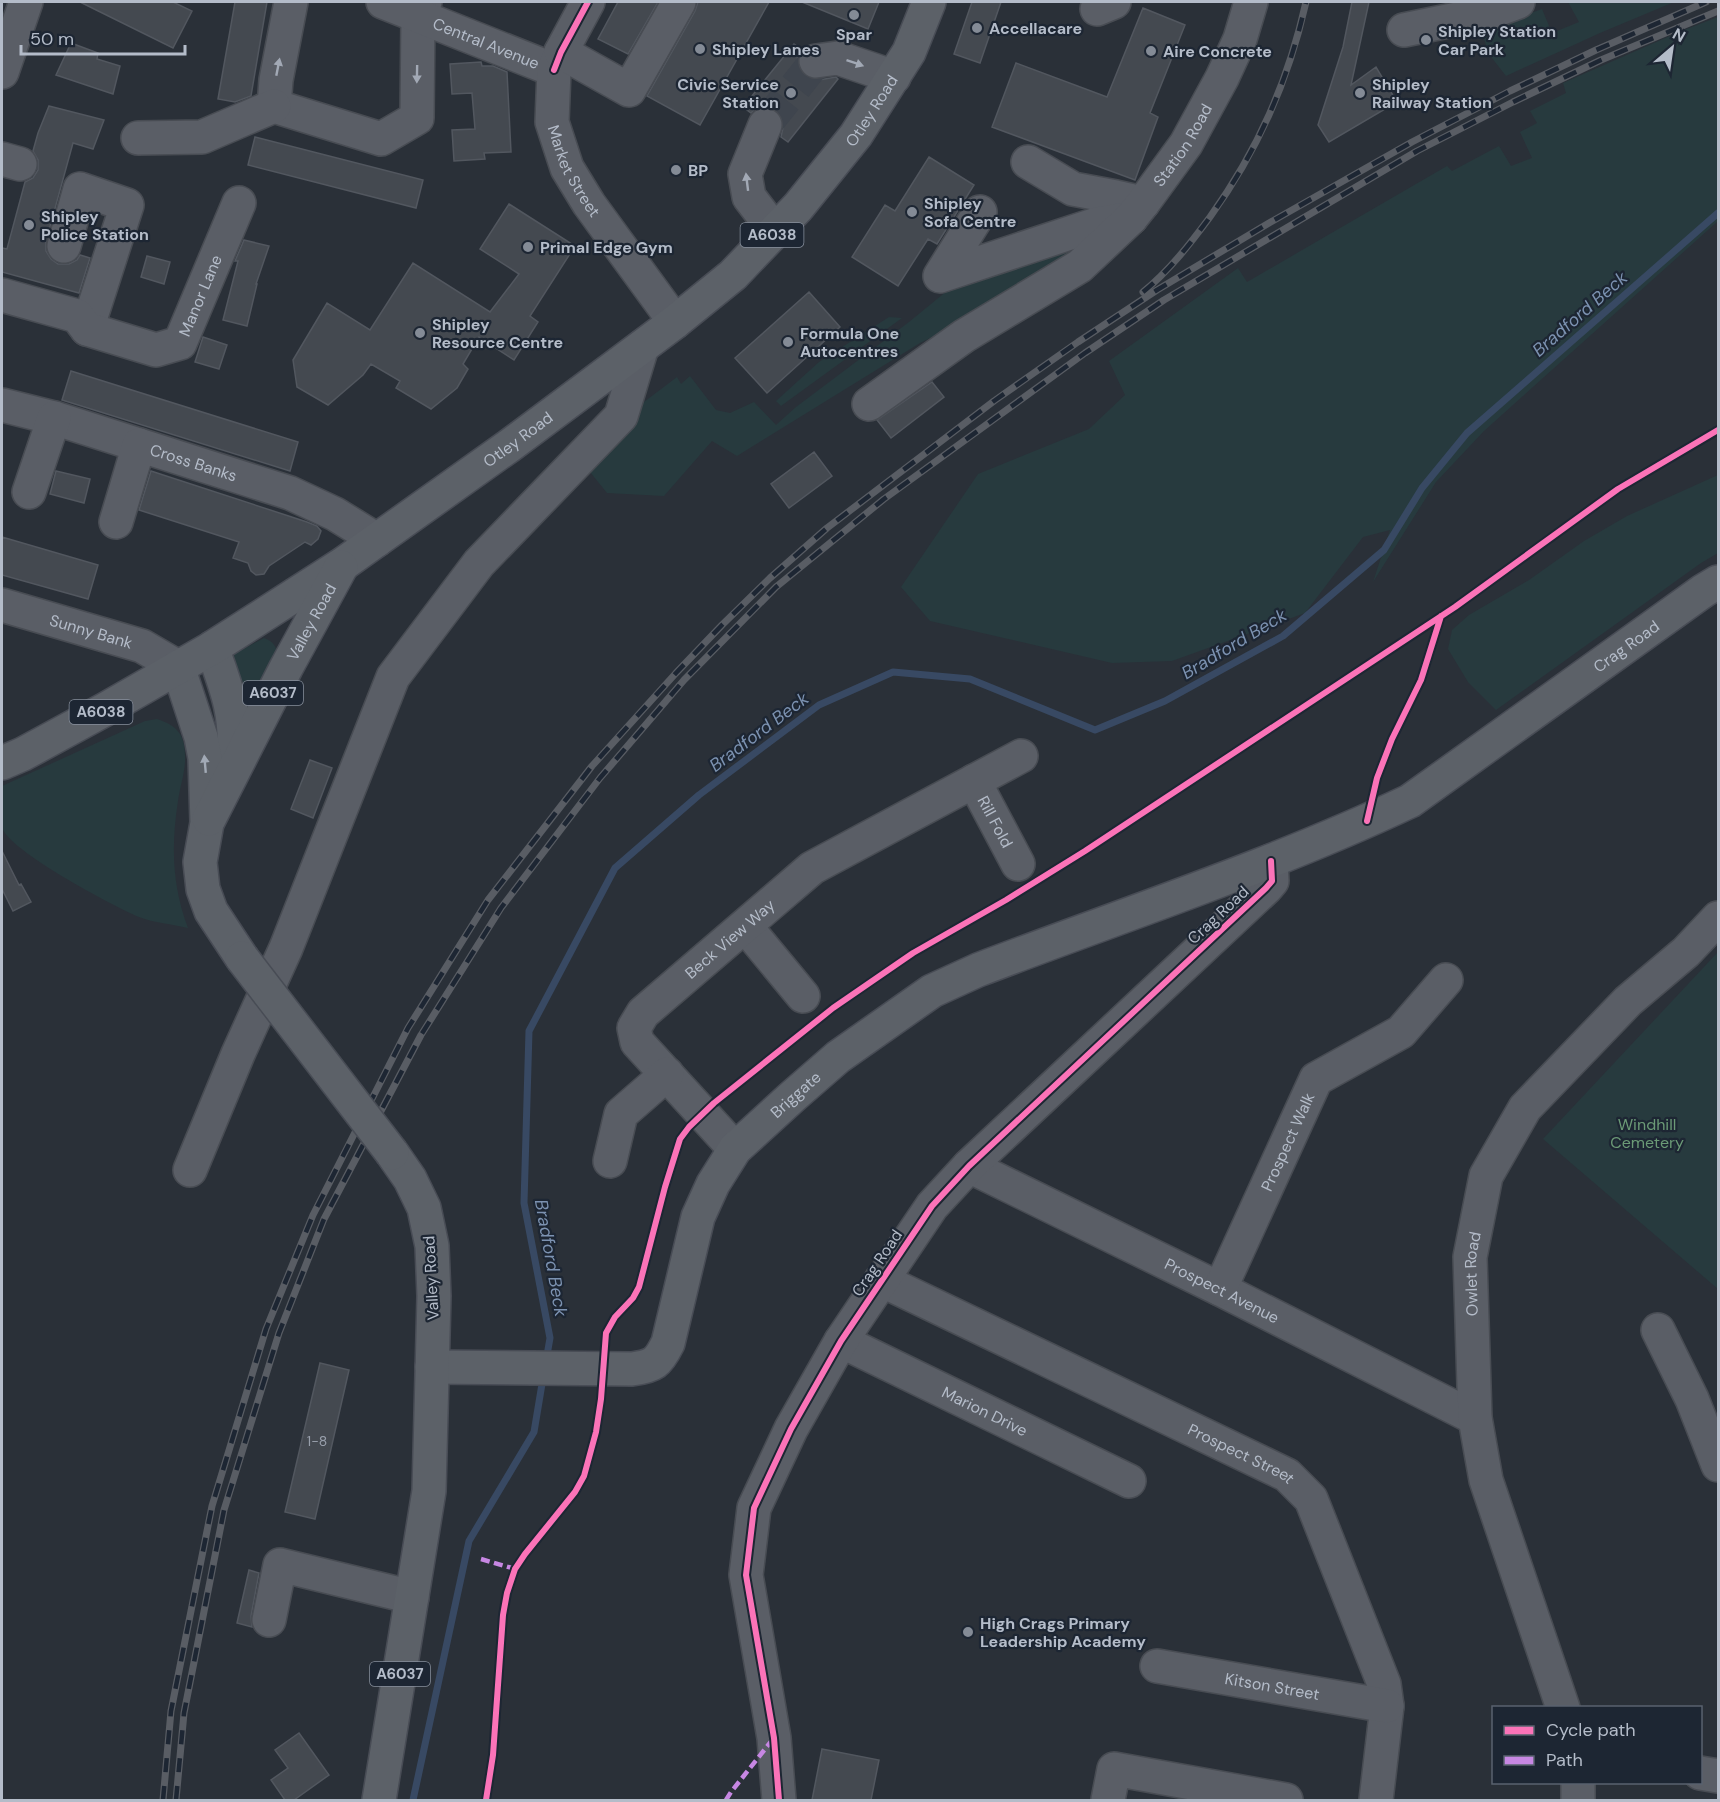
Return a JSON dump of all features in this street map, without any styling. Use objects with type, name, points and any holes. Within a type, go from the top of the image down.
[{"type":"main road","name":"Otley Road","points":[[2,763],[23,754],[212,648],[343,564],[510,446],[675,322],[733,275],[798,207],[856,135],[909,52],[929,2]]},
{"type":"main road","name":"Valley Road","points":[[207,823],[286,668],[343,564]]},
{"type":"main road","name":"Crag Road","points":[[1271,861],[1410,801],[1703,591],[1719,582]]},
{"type":"main road","name":"Valley Road","points":[[212,648],[230,696],[234,717],[236,741],[231,776]]},
{"type":"main road","name":"Valley Road","points":[[178,667],[201,737],[205,758],[207,823],[200,862],[203,889],[211,911],[242,958],[410,1179],[424,1208],[432,1246],[434,1296],[429,1491],[379,1800]]},
{"type":"main road","name":"Briggate","points":[[432,1367],[632,1369],[648,1367],[659,1360],[668,1343],[698,1217],[713,1184],[735,1149],[838,1057],[932,991],[978,970],[1271,861]]},
{"type":"street","points":[[2,72],[26,2]]},
{"type":"street","points":[[138,138],[202,137],[274,106],[276,80],[291,2]]},
{"type":"street","name":"Central Avenue","points":[[383,2],[422,9],[629,90],[680,2]]},
{"type":"street","name":"Market Street","points":[[588,2],[558,61],[552,122],[567,168],[589,204],[675,322]]},
{"type":"street","name":"Station Road","points":[[869,405],[964,336],[1080,266],[1137,211],[1186,144],[1222,78],[1240,39],[1251,2]]},
{"type":"street","points":[[1404,30],[1491,12],[1518,2]]},
{"type":"street","name":"Central Avenue","points":[[274,106],[381,139],[417,118],[422,9]]},
{"type":"street","points":[[816,61],[838,58],[894,77]]},
{"type":"street","points":[[765,124],[745,174],[749,197],[775,231]]},
{"type":"street","points":[[1028,162],[1073,189],[1116,197],[1137,211]]},
{"type":"street","points":[[64,246],[80,189],[127,205],[87,329]]},
{"type":"street","name":"Manor Lane","points":[[2,295],[77,316],[87,329],[156,350],[180,343],[240,202]]},
{"type":"street","points":[[980,212],[940,276],[1137,211]]},
{"type":"street","points":[[190,1170],[238,1054],[286,948],[393,677],[479,563],[621,417],[642,347]]},
{"type":"street","name":"Cross Banks","points":[[2,405],[54,418],[290,493],[335,514],[377,540]]},
{"type":"street","points":[[29,492],[54,418]]},
{"type":"street","points":[[116,522],[139,445]]},
{"type":"street","name":"Sunny Bank","points":[[2,605],[142,646],[178,667]]},
{"type":"street","name":"Beck View Way","points":[[735,1149],[637,1042],[634,1028],[643,1013],[746,927],[812,868],[1021,756]]},
{"type":"street","name":"Rill Fold","points":[[974,781],[1018,864]]},
{"type":"street","name":"Crag Road","points":[[779,1800],[774,1738],[746,1575],[754,1508],[792,1429],[841,1341],[932,1206],[969,1166],[1266,888],[1272,881],[1271,861]]},
{"type":"street","name":"Owlet Road","points":[[1563,1706],[1486,1480],[1475,1418],[1470,1257],[1486,1176],[1525,1108],[1628,1000],[1686,952],[1719,918]]},
{"type":"street","points":[[746,927],[803,996]]},
{"type":"street","name":"Prospect Walk","points":[[1220,1289],[1316,1079],[1401,1032],[1446,980]]},
{"type":"street","points":[[610,1161],[621,1114],[667,1074]]},
{"type":"street","name":"Prospect Avenue","points":[[969,1166],[1475,1418]]},
{"type":"street","name":"Prospect Street","points":[[881,1280],[1287,1474],[1311,1499],[1384,1684],[1387,1706],[1376,1800]]},
{"type":"street","points":[[1658,1330],[1692,1399],[1719,1465]]},
{"type":"street","name":"Marion Drive","points":[[841,1341],[1129,1481]]},
{"type":"street","points":[[269,1620],[280,1565],[412,1597]]},
{"type":"street","name":"Kitson Street","points":[[1157,1666],[1387,1706]]},
{"type":"street","points":[[1702,1773],[1719,1776]]},
{"type":"street","points":[[1578,1784],[1578,1800]]},
{"type":"street","points":[[1111,1785],[1286,1800]]},
{"type":"green space","points":[[1568,2],[1674,2],[1506,76],[1488,53],[1482,31],[1542,9],[1552,33],[1579,22]]},
{"type":"green space","points":[[1718,17],[1718,221],[1484,431],[1436,482],[1373,582],[1390,530],[1363,537],[1305,613],[1172,661],[1112,663],[930,621],[901,587],[978,474],[1089,429],[1125,395],[1109,361],[1238,268],[1247,282],[1447,166],[1452,171],[1499,146],[1511,166],[1532,158],[1520,132],[1537,123],[1530,111],[1566,93],[1563,83]]},
{"type":"green space","points":[[1098,234],[1000,304],[920,343],[737,456],[712,441],[664,496],[607,493],[586,467],[636,408],[677,377],[681,384],[690,376],[716,410],[730,413],[754,402],[776,425],[796,407],[953,286]]},
{"type":"green space","points":[[889,317],[902,318],[781,406],[776,401],[819,362]]},
{"type":"green space","points":[[1718,475],[1718,553],[1496,710],[1468,682],[1448,649],[1452,630],[1469,615],[1529,580],[1584,541],[1627,516]]},
{"type":"green space","points":[[264,638],[274,645],[278,656],[248,725],[230,656]]},
{"type":"green space","points":[[157,719],[178,731],[185,748],[185,766],[176,818],[174,865],[179,896],[188,928],[151,921],[108,902],[41,863],[8,837],[2,827],[2,786],[145,721]]},
{"type":"green space","name":"Windhill Cemetery","points":[[1718,952],[1718,1289],[1543,1139]]},
{"type":"building","points":[[80,2],[173,2],[192,11],[173,48]]},
{"type":"building","points":[[235,2],[267,2],[251,96],[235,102],[218,99]]},
{"type":"building","points":[[618,2],[658,2],[628,54],[598,39]]},
{"type":"building","name":"Shipley Lanes","points":[[698,2],[769,2],[700,125],[647,96]]},
{"type":"building","name":"Spar","points":[[802,2],[879,2],[868,29]]},
{"type":"building","name":"Accellacare","points":[[972,2],[1001,2],[980,63],[954,54]]},
{"type":"building","name":"Shipley Railway Station","points":[[1352,2],[1369,2],[1351,85],[1376,67],[1397,102],[1329,142],[1318,125],[1343,47]]},
{"type":"building","points":[[1143,8],[1185,25],[1150,113],[1158,117],[1135,180],[992,127],[1016,63],[1107,97]]},
{"type":"building","points":[[71,43],[98,53],[97,59],[120,66],[113,94],[56,75]]},
{"type":"building","name":"Civic Service Station","points":[[794,44],[802,50],[798,54],[797,63],[802,73],[809,79],[836,77],[838,79],[788,142],[781,137],[784,123],[779,113],[773,108],[763,106],[751,113],[743,107]]},
{"type":"building","points":[[481,62],[482,66],[493,66],[507,72],[511,152],[484,153],[485,159],[454,161],[452,130],[475,129],[472,93],[452,94],[450,64]]},
{"type":"building","points":[[49,106],[104,120],[93,149],[73,143],[46,241],[46,251],[58,264],[69,264],[77,260],[80,255],[90,258],[79,293],[2,272],[2,248],[7,249],[25,182],[33,178],[38,170],[38,160],[33,151]]},
{"type":"building","points":[[255,137],[423,180],[416,208],[248,165]]},
{"type":"building","points":[[929,157],[974,185],[937,244],[928,239],[898,286],[852,257],[885,205],[895,211]]},
{"type":"building","name":"Shipley Resource Centre","points":[[509,204],[575,246],[530,316],[538,322],[514,360],[479,337],[463,364],[468,369],[457,388],[431,409],[396,388],[400,381],[371,364],[363,375],[328,405],[297,387],[293,360],[327,303],[370,330],[413,263],[490,312],[519,274],[480,249]]},
{"type":"building","points":[[244,240],[269,246],[256,284],[247,326],[223,320],[238,261],[235,261]]},
{"type":"building","points":[[147,256],[170,262],[164,284],[141,277]]},
{"type":"building","name":"Formula One Autocentres","points":[[809,292],[840,327],[767,393],[735,358]]},
{"type":"building","points":[[203,337],[227,345],[219,369],[195,362]]},
{"type":"building","points":[[71,371],[298,442],[290,471],[62,400]]},
{"type":"building","points":[[932,382],[944,397],[891,438],[877,420]]},
{"type":"building","points":[[814,452],[832,476],[789,508],[771,484]]},
{"type":"building","points":[[56,471],[90,479],[84,503],[50,494]]},
{"type":"building","points":[[151,471],[317,526],[321,531],[318,539],[311,545],[305,542],[269,566],[264,574],[256,575],[251,571],[248,563],[233,558],[239,542],[139,510]]},
{"type":"building","points":[[2,537],[98,565],[88,599],[2,575]]},
{"type":"building","points":[[310,760],[332,768],[313,818],[291,809]]},
{"type":"building","points":[[2,851],[19,885],[21,884],[31,902],[13,911],[2,889]]},
{"type":"building","points":[[320,1363],[349,1370],[315,1519],[285,1512]]},
{"type":"building","points":[[249,1570],[259,1573],[251,1616],[252,1627],[237,1623]]},
{"type":"building","points":[[299,1733],[329,1775],[294,1800],[285,1800],[271,1780],[288,1768],[275,1750]]},
{"type":"building","points":[[822,1749],[879,1760],[871,1800],[812,1800]]},
{"type":"waterway","name":"Bradford Beck","points":[[546,1361],[550,1338],[524,1203],[529,1031],[615,868],[699,795],[819,705],[893,672],[970,679],[1095,730],[1165,701],[1283,636],[1384,550],[1422,488],[1467,433],[1718,213]]},
{"type":"waterway","name":"Bradford Beck","points":[[413,1800],[469,1541],[534,1432],[543,1378]]},
{"type":"tunnel","points":[[765,125],[816,61]]},
{"type":"railway","points":[[1143,292],[1195,237],[1243,166],[1257,141],[1280,88],[1306,2]]},
{"type":"railway","points":[[163,1800],[171,1711],[212,1506],[266,1329],[313,1215],[408,1028],[488,900],[592,766],[722,625],[770,578],[827,528],[994,401],[1078,342],[1157,290],[1412,142],[1596,50],[1706,2]]},
{"type":"railway","points":[[176,1800],[184,1713],[224,1510],[279,1333],[324,1219],[421,1035],[501,908],[600,778],[684,680],[776,587],[884,499],[1085,353],[1164,300],[1417,151],[1601,60],[1718,11]]},
{"type":"marked path","points":[[481,1559],[515,1569]]},
{"type":"marked path","points":[[726,1800],[773,1739]]},
{"type":"cycle path","points":[[554,70],[588,2]]},
{"type":"cycle path","points":[[486,1800],[493,1755],[503,1615],[507,1593],[515,1569],[575,1492],[584,1476],[596,1432],[606,1333],[615,1317],[633,1298],[639,1287],[665,1187],[680,1139],[689,1127],[714,1103],[833,1008],[913,953],[1006,900],[1085,851],[1455,607],[1618,489],[1718,430]]},
{"type":"cycle path","points":[[1367,821],[1377,778],[1392,739],[1421,680],[1441,616]]},
{"type":"cycle path","points":[[779,1800],[774,1738],[746,1575],[754,1508],[791,1429],[841,1341],[932,1206],[969,1166],[1266,888],[1272,881],[1271,861]]},
{"type":"place","name":"Spar","points":[[854,15]]},
{"type":"place","name":"Accellacare","points":[[977,28]]},
{"type":"place","name":"Shipley Station Car Park","points":[[1426,40]]},
{"type":"place","name":"Shipley Lanes","points":[[700,49]]},
{"type":"place","name":"Aire Concrete","points":[[1151,51]]},
{"type":"place","name":"Civic Service Station","points":[[791,93]]},
{"type":"place","name":"Shipley Railway Station","points":[[1360,93]]},
{"type":"place","name":"BP","points":[[676,170]]},
{"type":"place","name":"Shipley Sofa Centre","points":[[912,212]]},
{"type":"place","name":"Shipley Police Station","points":[[29,225]]},
{"type":"place","name":"Primal Edge Gym","points":[[528,247]]},
{"type":"place","name":"Shipley Resource Centre","points":[[420,333]]},
{"type":"place","name":"Formula One Autocentres","points":[[788,342]]},
{"type":"place","name":"High Crags Primary Leadership Academy","points":[[968,1632]]}]
